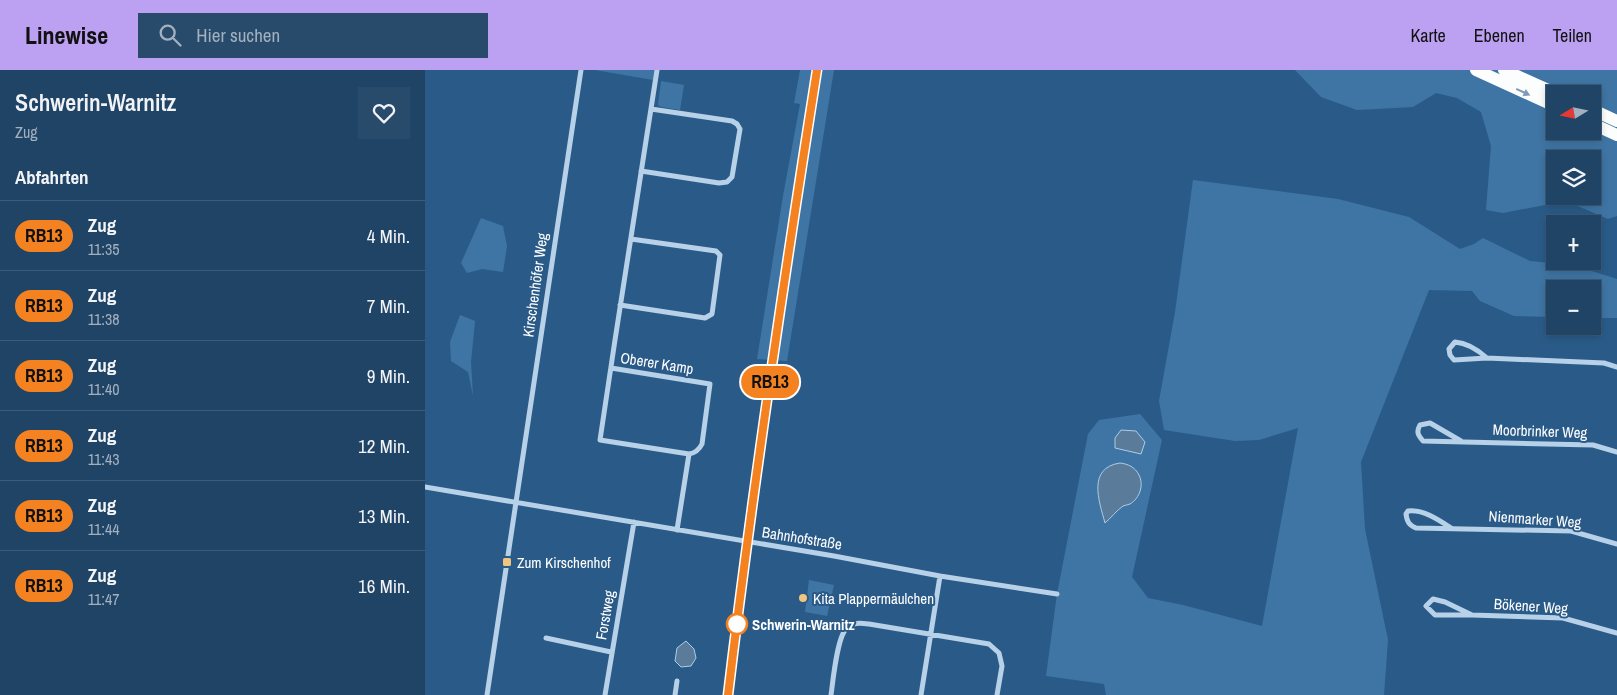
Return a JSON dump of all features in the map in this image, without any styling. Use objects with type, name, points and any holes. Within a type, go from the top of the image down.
[{"type":"highway","points":[[1504,70],[1546,89]]},
{"type":"highway","points":[[1483,73],[1546,102]]},
{"type":"highway","points":[[1601,114],[1617,121]]},
{"type":"highway","points":[[1601,128],[1617,135]]},
{"type":"street","name":"Kirschenhöfer Weg","points":[[515,503],[581,70]]},
{"type":"street","name":"Oberer Kamp","points":[[611,368],[710,384],[702,444],[699,449],[689,454],[600,440],[635,206],[657,70]]},
{"type":"street","points":[[641,171],[719,183],[727,182],[733,177],[740,129],[737,124],[732,121],[651,109]]},
{"type":"street","points":[[620,305],[705,318],[712,314],[720,255],[716,251],[631,239]]},
{"type":"street","points":[[1487,358],[1478,350],[1461,343],[1455,342],[1449,349],[1450,355],[1454,360],[1487,358],[1604,363],[1617,367]]},
{"type":"street","name":"Moorbrinker Weg","points":[[1461,441],[1430,423],[1420,425],[1417,430],[1418,435],[1423,441],[1593,445],[1617,452]]},
{"type":"street","name":"Oberer Kamp","points":[[677,530],[689,454]]},
{"type":"street","name":"Bahnhofstraße","points":[[425,488],[834,556],[940,576],[1057,594]]},
{"type":"street","points":[[487,695],[515,503]]},
{"type":"street","name":"Nienmarker Weg","points":[[1451,528],[1426,514],[1414,510],[1408,511],[1406,514],[1407,521],[1416,528],[1571,531],[1617,544]]},
{"type":"street","name":"Forstweg","points":[[605,695],[634,522]]},
{"type":"street","points":[[921,695],[940,576]]},
{"type":"street","name":"Bökener Weg","points":[[1473,615],[1445,602],[1433,599],[1426,606],[1435,615],[1563,618],[1617,634]]},
{"type":"street","points":[[831,695],[841,640],[846,629],[855,623],[989,644],[999,652],[1002,666],[997,695]]},
{"type":"street","name":"Forstweg","points":[[546,638],[611,652]]},
{"type":"street","points":[[675,695],[677,681]]},
{"type":"shaded area","points":[[595,70],[655,70],[653,80]]},
{"type":"shaded area","points":[[800,70],[834,70],[787,361],[757,359],[800,104],[794,103]]},
{"type":"shaded area","points":[[1295,70],[1617,70],[1617,216],[1608,219],[1575,205],[1601,205],[1601,150],[1546,150],[1546,205],[1503,213],[1486,210],[1491,146],[1481,112],[1457,98],[1436,93],[1413,107],[1357,110],[1321,97]]},
{"type":"shaded area","points":[[661,81],[684,85],[680,110],[658,105]]},
{"type":"shaded area","points":[[1193,180],[1338,199],[1409,217],[1460,249],[1474,244],[1483,238],[1530,261],[1546,262],[1546,270],[1589,270],[1617,279],[1617,318],[1601,318],[1601,280],[1546,280],[1546,317],[1514,316],[1480,301],[1472,291],[1429,290],[1361,462],[1365,529],[1388,640],[1384,695],[1106,695],[1104,684],[1046,676],[1057,594],[1088,434],[1099,420],[1140,414],[1162,440],[1132,577],[1148,598],[1183,605],[1262,626],[1298,428],[1259,440],[1235,441],[1164,430],[1159,401],[1175,312]]},
{"type":"shaded area","points":[[481,218],[503,226],[507,246],[503,272],[482,269],[467,273],[461,263]]},
{"type":"shaded area","points":[[460,315],[475,321],[471,362],[473,396],[468,372],[451,361],[450,342]]},
{"type":"shaded area","points":[[1121,430],[1136,431],[1145,442],[1141,454],[1115,448],[1115,438]]},
{"type":"shaded area","points":[[1120,463],[1131,466],[1137,472],[1141,483],[1140,491],[1130,504],[1123,506],[1105,523],[1098,496],[1099,478],[1103,471],[1110,466]]},
{"type":"shaded area","points":[[809,580],[834,585],[827,616],[805,612]]},
{"type":"shaded area","points":[[686,641],[694,649],[696,658],[691,666],[681,667],[675,661],[677,648]]},
{"type":"railway","points":[[728,695],[769,382],[817,70]]},
{"type":"train","name":"RB13","points":[[728,695],[747,542],[817,70]]},
{"type":"place","name":"Zum Kirschenhof","points":[[507,562]]},
{"type":"place","name":"Kita Plappermäulchen","points":[[803,598]]},
{"type":"place","name":"Schwerin-Warnitz","points":[[737,624]]}]
